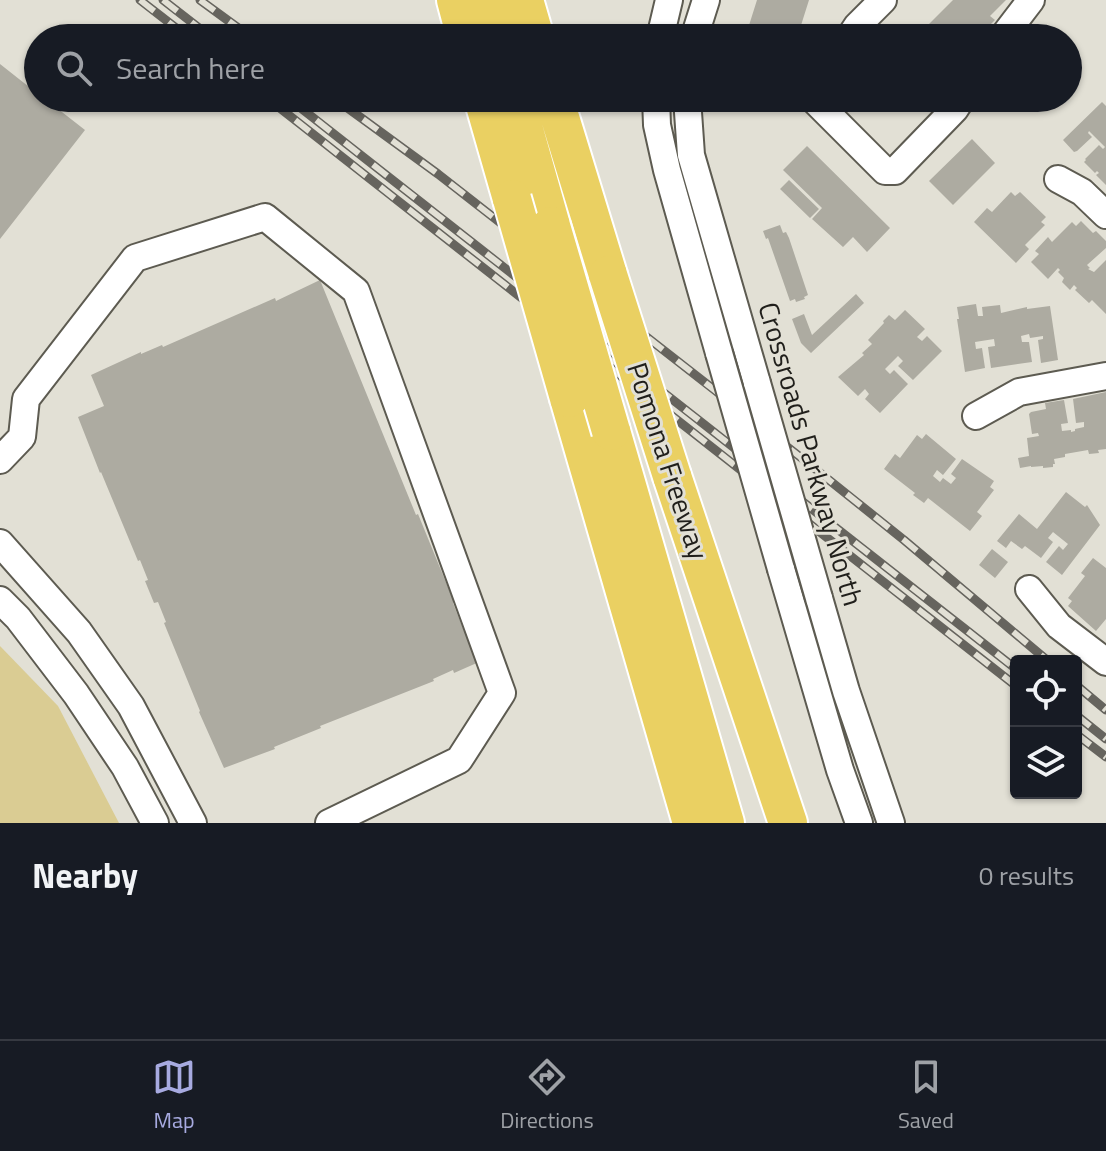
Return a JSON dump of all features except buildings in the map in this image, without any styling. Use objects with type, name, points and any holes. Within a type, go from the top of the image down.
[{"type":"highway","points":[[456,0],[462,24]]},
{"type":"highway","points":[[488,0],[495,24]]},
{"type":"highway","points":[[524,0],[531,24]]},
{"type":"highway","points":[[487,112],[692,823]]},
{"type":"highway","points":[[519,112],[725,823]]},
{"type":"highway","name":"Pomona Freeway","points":[[558,112],[672,476],[788,823]]},
{"type":"street","points":[[663,24],[669,0]]},
{"type":"street","points":[[698,24],[706,0]]},
{"type":"street","points":[[859,24],[883,0]]},
{"type":"street","points":[[1013,24],[1031,0]]},
{"type":"street","points":[[657,112],[667,170],[719,353],[840,770],[859,823]]},
{"type":"street","name":"Crossroads Parkway North","points":[[688,112],[691,155],[846,691],[891,823]]},
{"type":"street","points":[[826,112],[885,171],[895,171],[952,112]]},
{"type":"street","points":[[1058,179],[1082,192],[1106,215]]},
{"type":"street","points":[[0,460],[22,437],[26,399],[135,258],[265,217],[356,291],[502,693],[459,760],[329,823]]},
{"type":"street","points":[[976,416],[1019,392],[1106,376]]},
{"type":"street","points":[[0,543],[79,632],[131,706],[193,823]]},
{"type":"street","points":[[1029,589],[1059,626],[1106,662]]},
{"type":"street","points":[[0,600],[18,618],[76,694],[125,767],[155,823]]},
{"type":"shaded area","points":[[0,646],[58,706],[119,823],[0,823]]},
{"type":"railway","points":[[140,0],[171,24]]},
{"type":"railway","points":[[163,0],[194,24]]},
{"type":"railway","points":[[200,0],[233,24]]},
{"type":"railway","points":[[285,112],[1010,681]]},
{"type":"railway","points":[[306,112],[1010,664]]},
{"type":"railway","points":[[353,112],[438,174],[799,456],[1041,655]]},
{"type":"railway","points":[[1082,690],[1106,710]]},
{"type":"railway","points":[[1082,720],[1106,739]]},
{"type":"railway","points":[[1082,739],[1106,757]]}]
